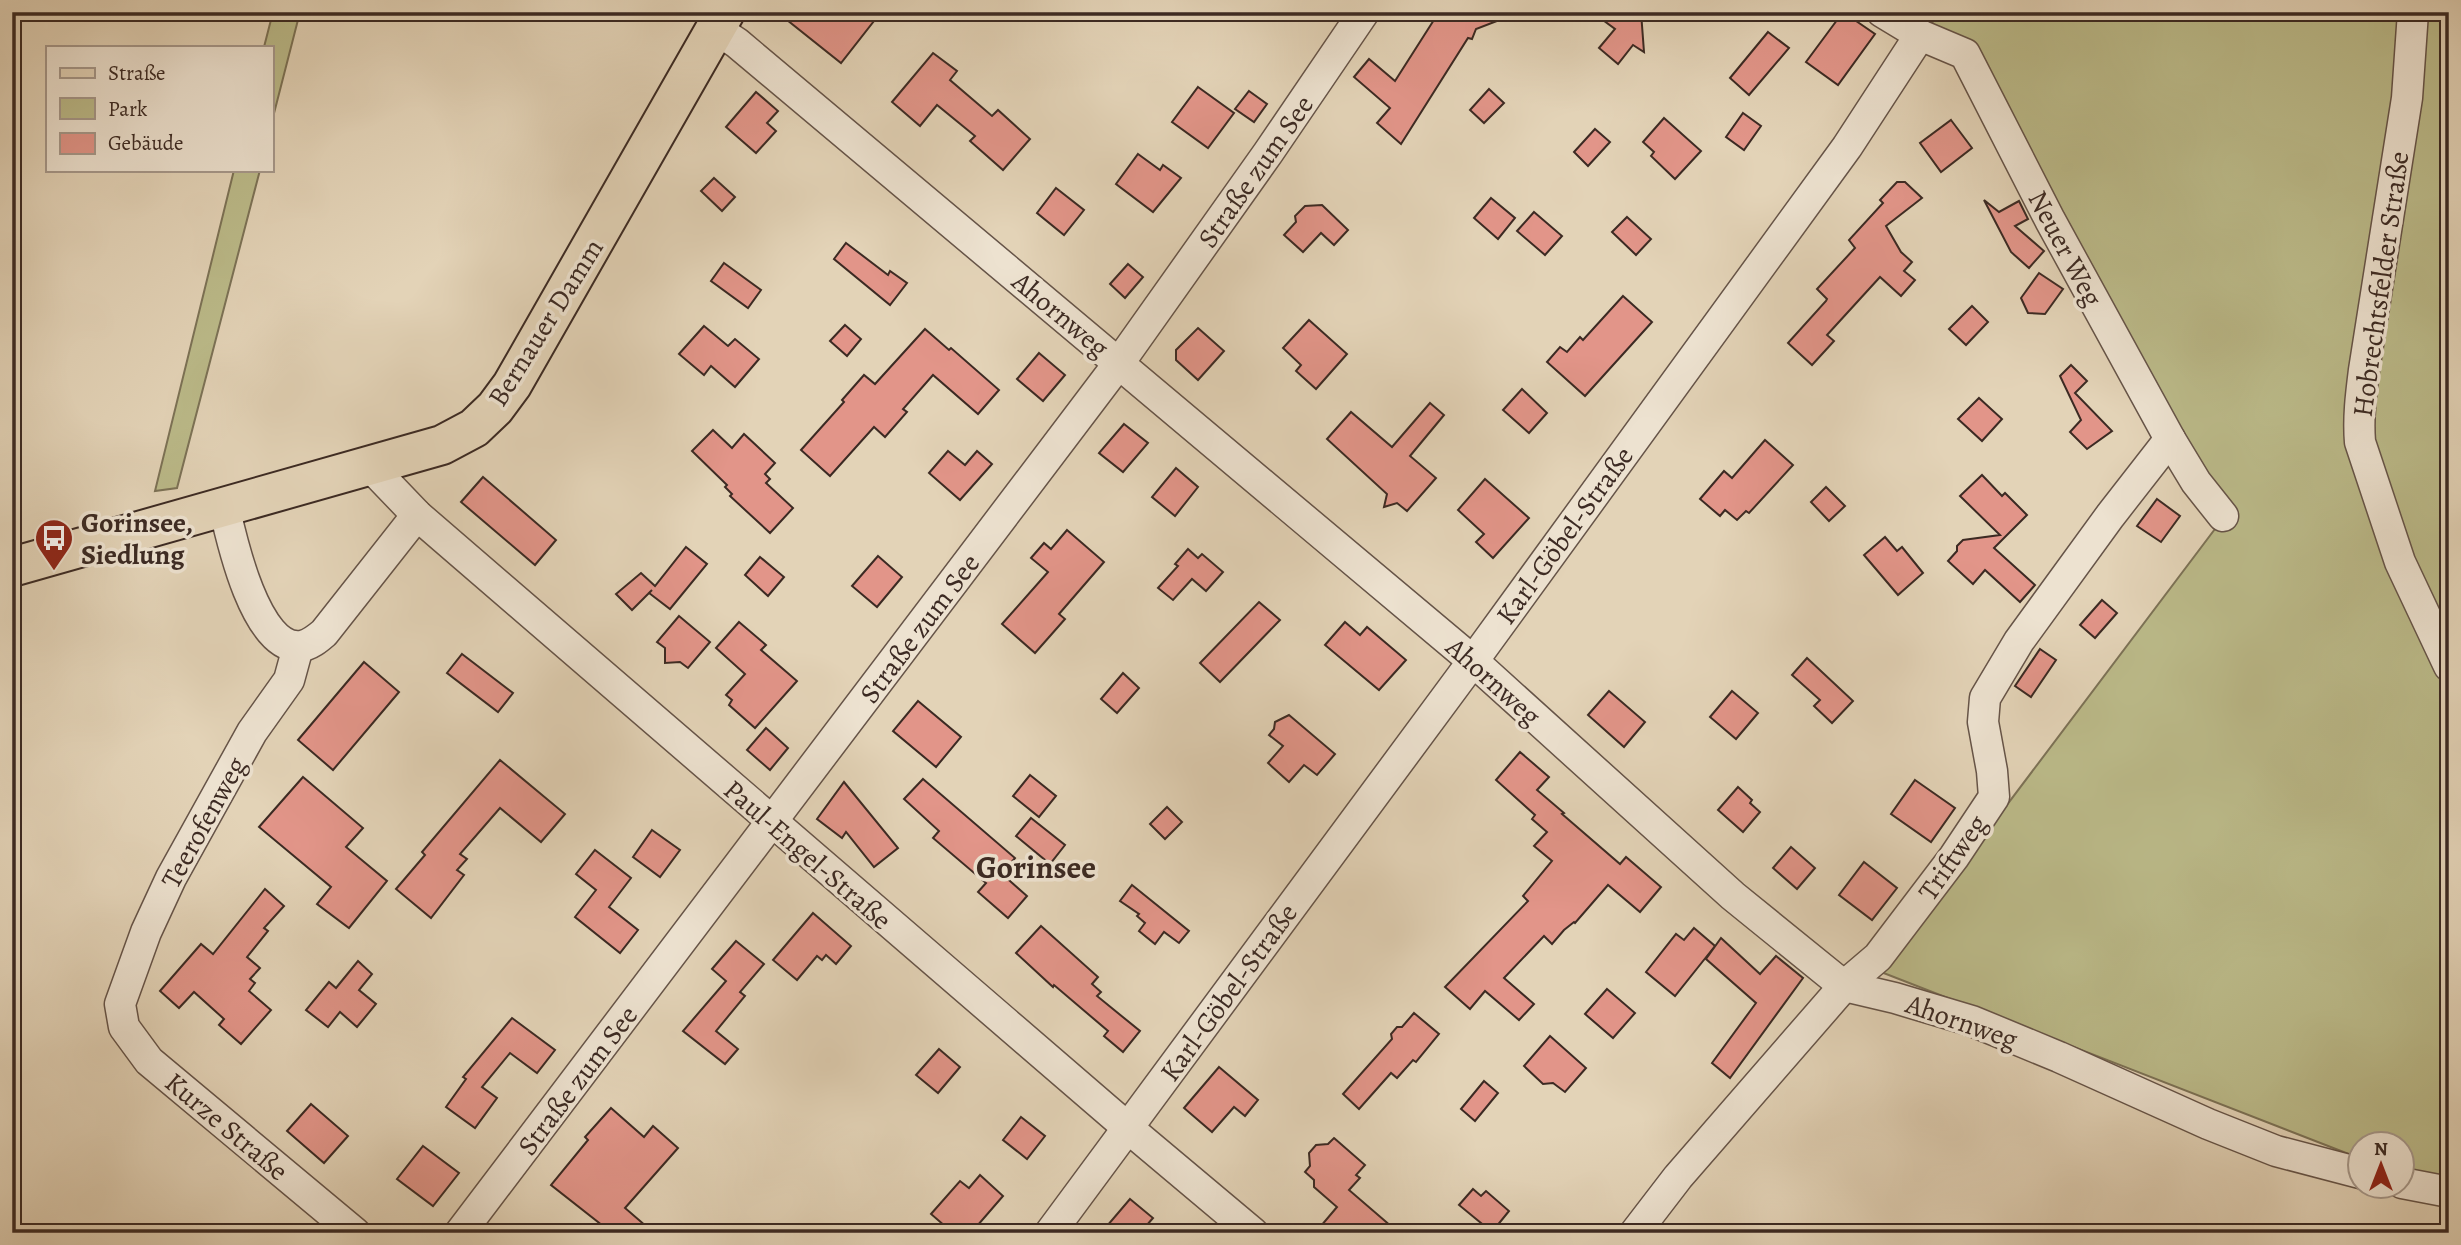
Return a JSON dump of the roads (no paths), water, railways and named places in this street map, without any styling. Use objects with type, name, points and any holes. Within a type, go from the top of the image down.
[{"type":"main road","name":"Bernauer Damm","points":[[12,567],[370,467],[442,445],[474,428],[495,408],[512,384],[721,20]]},
{"type":"street","name":"Straße zum See","points":[[460,1233],[1119,363],[1284,131],[1364,12]]},
{"type":"street","name":"Neuer Weg","points":[[1882,12],[1920,35],[1965,54],[2050,220],[2170,439],[2196,482],[2223,516]]},
{"type":"street","name":"Hobrechtsfelder Straße","points":[[2413,12],[2407,98],[2364,370],[2359,429],[2360,442],[2400,562],[2449,666]]},
{"type":"street","name":"Ahornweg","points":[[721,20],[737,43],[1473,661],[1733,896],[1844,986],[1972,1021],[2276,1151],[2346,1169]]},
{"type":"street","name":"Karl-Göbel-Straße","points":[[1050,1233],[1473,661],[1847,147],[1920,35]]},
{"type":"street","name":"Triftweg","points":[[1635,1233],[1678,1177],[1844,986],[1878,957],[1954,857],[1994,797],[1983,722],[1985,698],[2019,641],[2170,439]]},
{"type":"street","name":"Paul-Engel-Straße","points":[[370,467],[417,515],[1253,1233]]},
{"type":"street","points":[[224,506],[250,598],[265,625],[284,642],[298,647],[312,643],[324,633],[417,515]]},
{"type":"street","name":"Teerofenweg","points":[[120,1004],[170,878],[252,732],[289,681],[298,647]]},
{"type":"street","name":"Kurze Straße","points":[[120,1004],[124,1027],[149,1061],[355,1233]]},
{"type":"street","points":[[2416,1186],[2449,1192]]},
{"type":"place","name":"Gorinsee, Siedlung","points":[[54,572]]},
{"type":"district","name":"Gorinsee","points":[[1036,867]]}]
